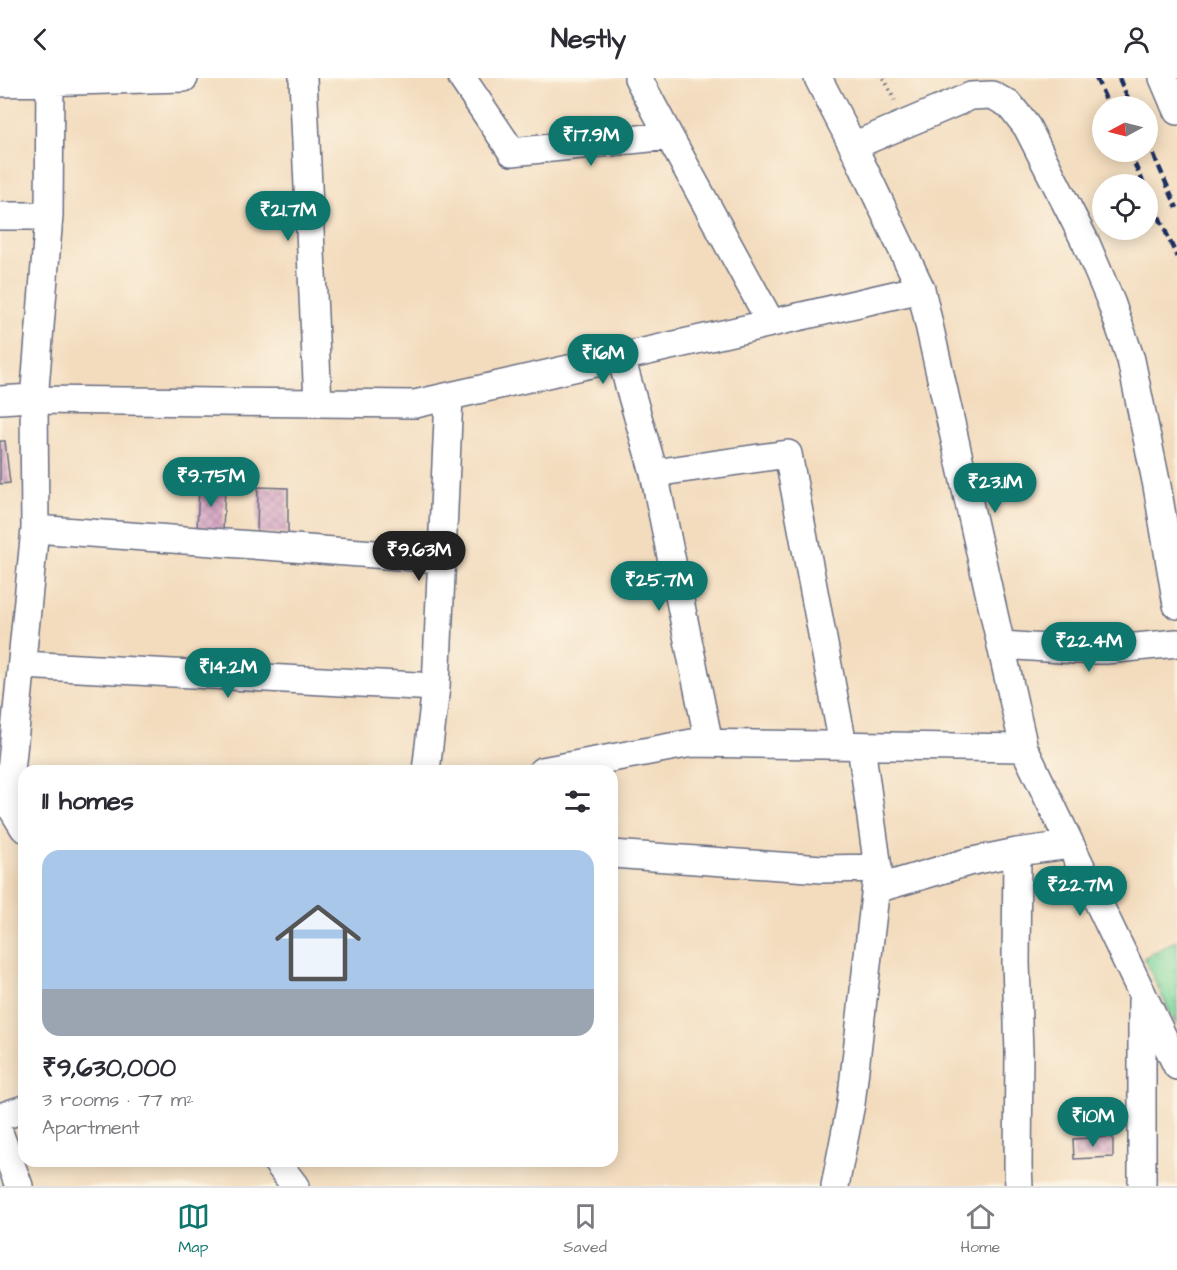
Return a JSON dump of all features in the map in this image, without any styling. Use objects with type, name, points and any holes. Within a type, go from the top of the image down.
[{"type":"street","points":[[0,83],[184,78]]},
{"type":"street","points":[[303,78],[318,404]]},
{"type":"street","points":[[462,78],[512,152],[669,136]]},
{"type":"street","points":[[638,78],[771,323]]},
{"type":"street","points":[[818,78],[921,289],[1024,748],[1177,1066]]},
{"type":"street","points":[[1163,78],[1177,111]]},
{"type":"street","points":[[18,816],[11,803],[35,529],[34,400],[49,216],[50,80]]},
{"type":"street","points":[[853,146],[972,96],[992,95],[1010,105],[1027,127],[1086,243],[1111,302],[1131,360],[1157,486],[1177,605]]},
{"type":"street","points":[[0,216],[49,216]]},
{"type":"street","points":[[0,400],[31,398],[34,400],[415,404],[921,289]]},
{"type":"street","points":[[621,358],[654,473],[709,743]]},
{"type":"street","points":[[427,765],[436,687],[449,397]]},
{"type":"street","points":[[654,473],[788,454],[852,745],[877,878],[851,1104],[835,1186]]},
{"type":"street","points":[[35,529],[442,559]]},
{"type":"street","points":[[1001,645],[1106,650],[1177,643]]},
{"type":"street","points":[[22,665],[436,687]]},
{"type":"street","points":[[574,765],[692,743],[1024,748]]},
{"type":"street","points":[[618,855],[822,868],[877,878],[1017,852],[1070,845]]},
{"type":"street","points":[[1017,852],[1019,1186]]},
{"type":"street","points":[[1142,994],[1142,1186]]},
{"type":"street","points":[[0,1117],[18,1111]]},
{"type":"street","points":[[0,1136],[19,1186]]},
{"type":"street","points":[[281,1167],[295,1186]]},
{"type":"green space","points":[[1177,940],[1177,1027],[1144,958]]},
{"type":"building","points":[[0,441],[5,441],[10,483],[0,484]]},
{"type":"building","points":[[199,486],[225,488],[223,530],[197,529]]},
{"type":"building","points":[[258,487],[288,488],[288,534],[257,533]]},
{"type":"building","points":[[1113,1137],[1113,1157],[1074,1159],[1073,1139]]},
{"type":"railway","points":[[1096,78],[1104,96]]},
{"type":"railway","points":[[1119,78],[1127,96]]},
{"type":"railway","points":[[1134,162],[1139,174]]},
{"type":"railway","points":[[1157,162],[1177,208]]},
{"type":"railway","points":[[1158,214],[1177,257]]}]
